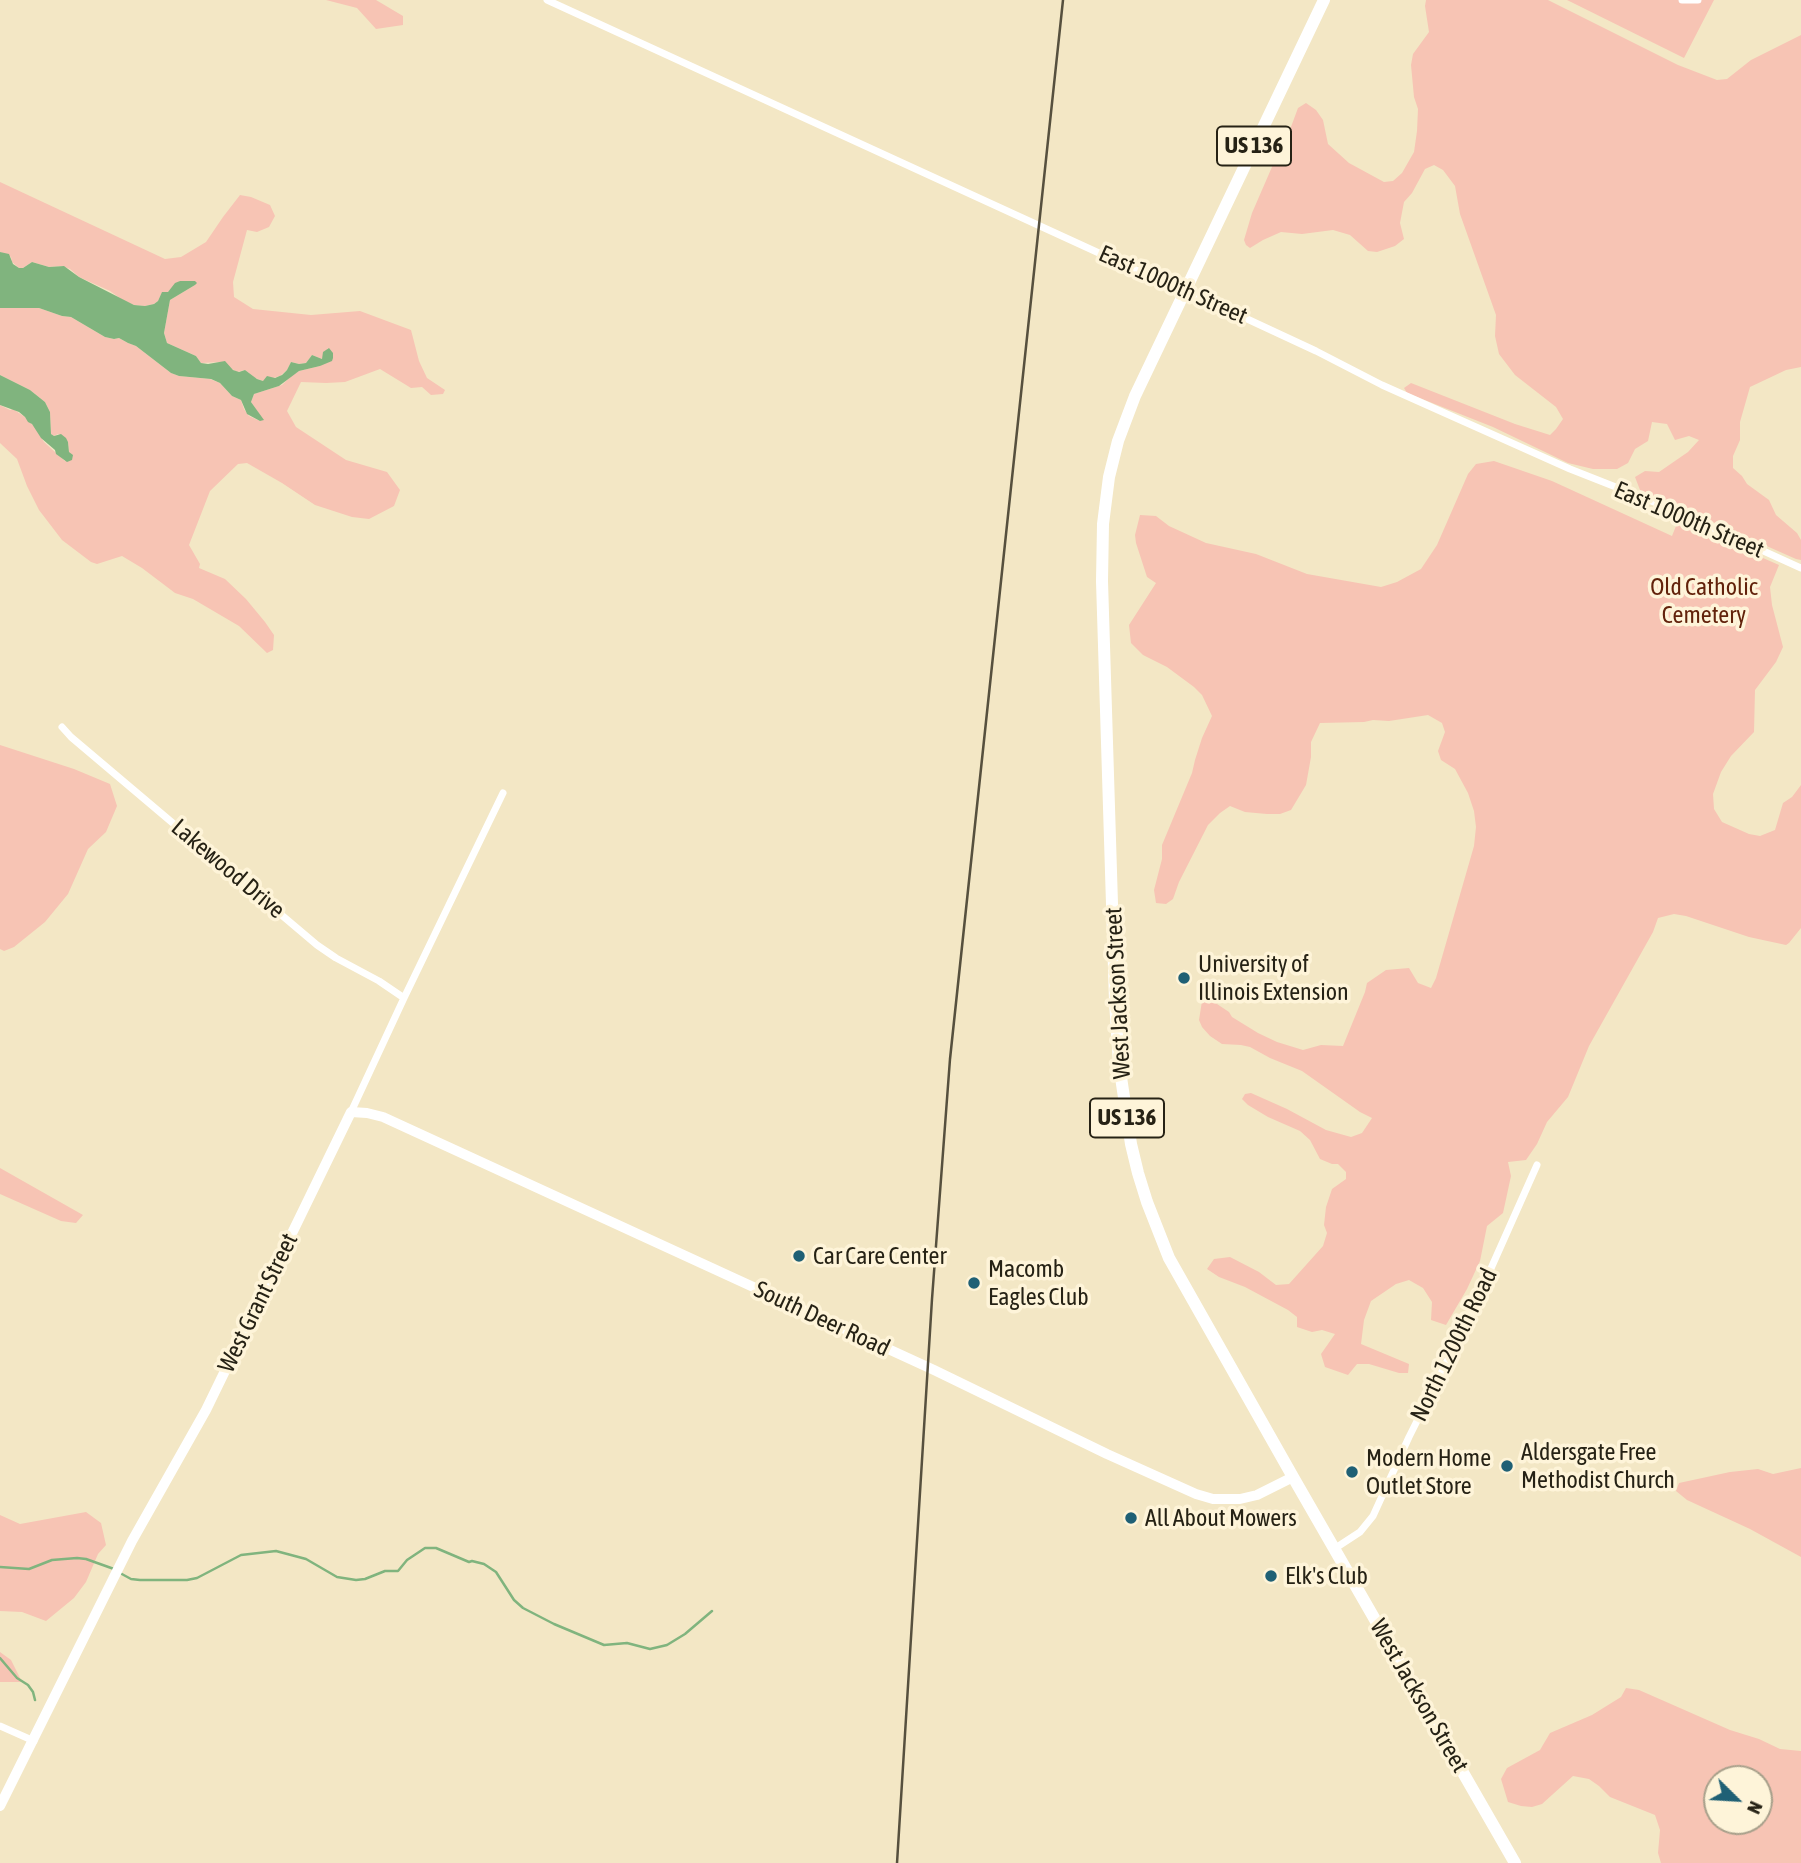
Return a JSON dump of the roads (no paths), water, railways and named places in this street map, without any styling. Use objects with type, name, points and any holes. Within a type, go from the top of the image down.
[{"type":"main road","name":"US 136","points":[[1184,292],[1324,0]]},
{"type":"main road","name":"West Jackson Street","points":[[1184,292],[1124,424],[1109,477],[1103,524],[1102,581],[1115,1001],[1119,1064],[1131,1144],[1147,1202],[1165,1248],[1515,1863]]},
{"type":"main road","name":"South Deer Road","points":[[351,1112],[383,1117],[934,1370],[1196,1494],[1213,1499],[1240,1499],[1257,1495],[1293,1477]]},
{"type":"main road","name":"West Grant Street","points":[[0,1806],[132,1541],[205,1410],[351,1112]]},
{"type":"street","name":"East 1000th Street","points":[[547,0],[1243,317],[1382,385],[1570,469],[1669,508],[1801,568]]},
{"type":"street","points":[[1682,0],[1698,0]]},
{"type":"street","name":"Lakewood Drive","points":[[62,727],[317,945],[404,998]]},
{"type":"street","name":"West Grant Street","points":[[351,1112],[503,793]]},
{"type":"street","name":"North 1200th Road","points":[[1334,1549],[1360,1532],[1373,1516],[1472,1311],[1537,1165]]},
{"type":"street","points":[[0,1726],[33,1741]]},
{"type":"waterway","points":[[120,1573],[140,1580],[187,1580],[197,1578],[241,1555],[276,1551],[306,1559],[337,1577],[356,1580],[385,1571],[398,1571],[407,1560],[425,1548],[436,1548],[469,1562],[484,1564],[496,1572],[514,1600],[523,1608],[604,1645],[627,1643],[650,1649],[667,1645],[712,1611]]},
{"type":"waterway","points":[[0,1567],[29,1569],[52,1560],[77,1558],[114,1569]]},
{"type":"waterway","points":[[0,1658],[17,1678],[28,1685],[35,1700]]},
{"type":"railway","points":[[897,1863],[932,1299],[950,1059],[1063,0]]},
{"type":"place","name":"University of Illinois Extension","points":[[1184,978]]},
{"type":"place","name":"Car Care Center","points":[[799,1256]]},
{"type":"place","name":"Macomb Eagles Club","points":[[974,1283]]},
{"type":"place","name":"Aldersgate Free Methodist Church","points":[[1507,1466]]},
{"type":"place","name":"Modern Home Outlet Store","points":[[1352,1472]]},
{"type":"place","name":"All About Mowers","points":[[1131,1518]]},
{"type":"place","name":"Elk's Club","points":[[1271,1576]]},
{"type":"park label","name":"Old Catholic Cemetery","points":[[1704,601]]}]
